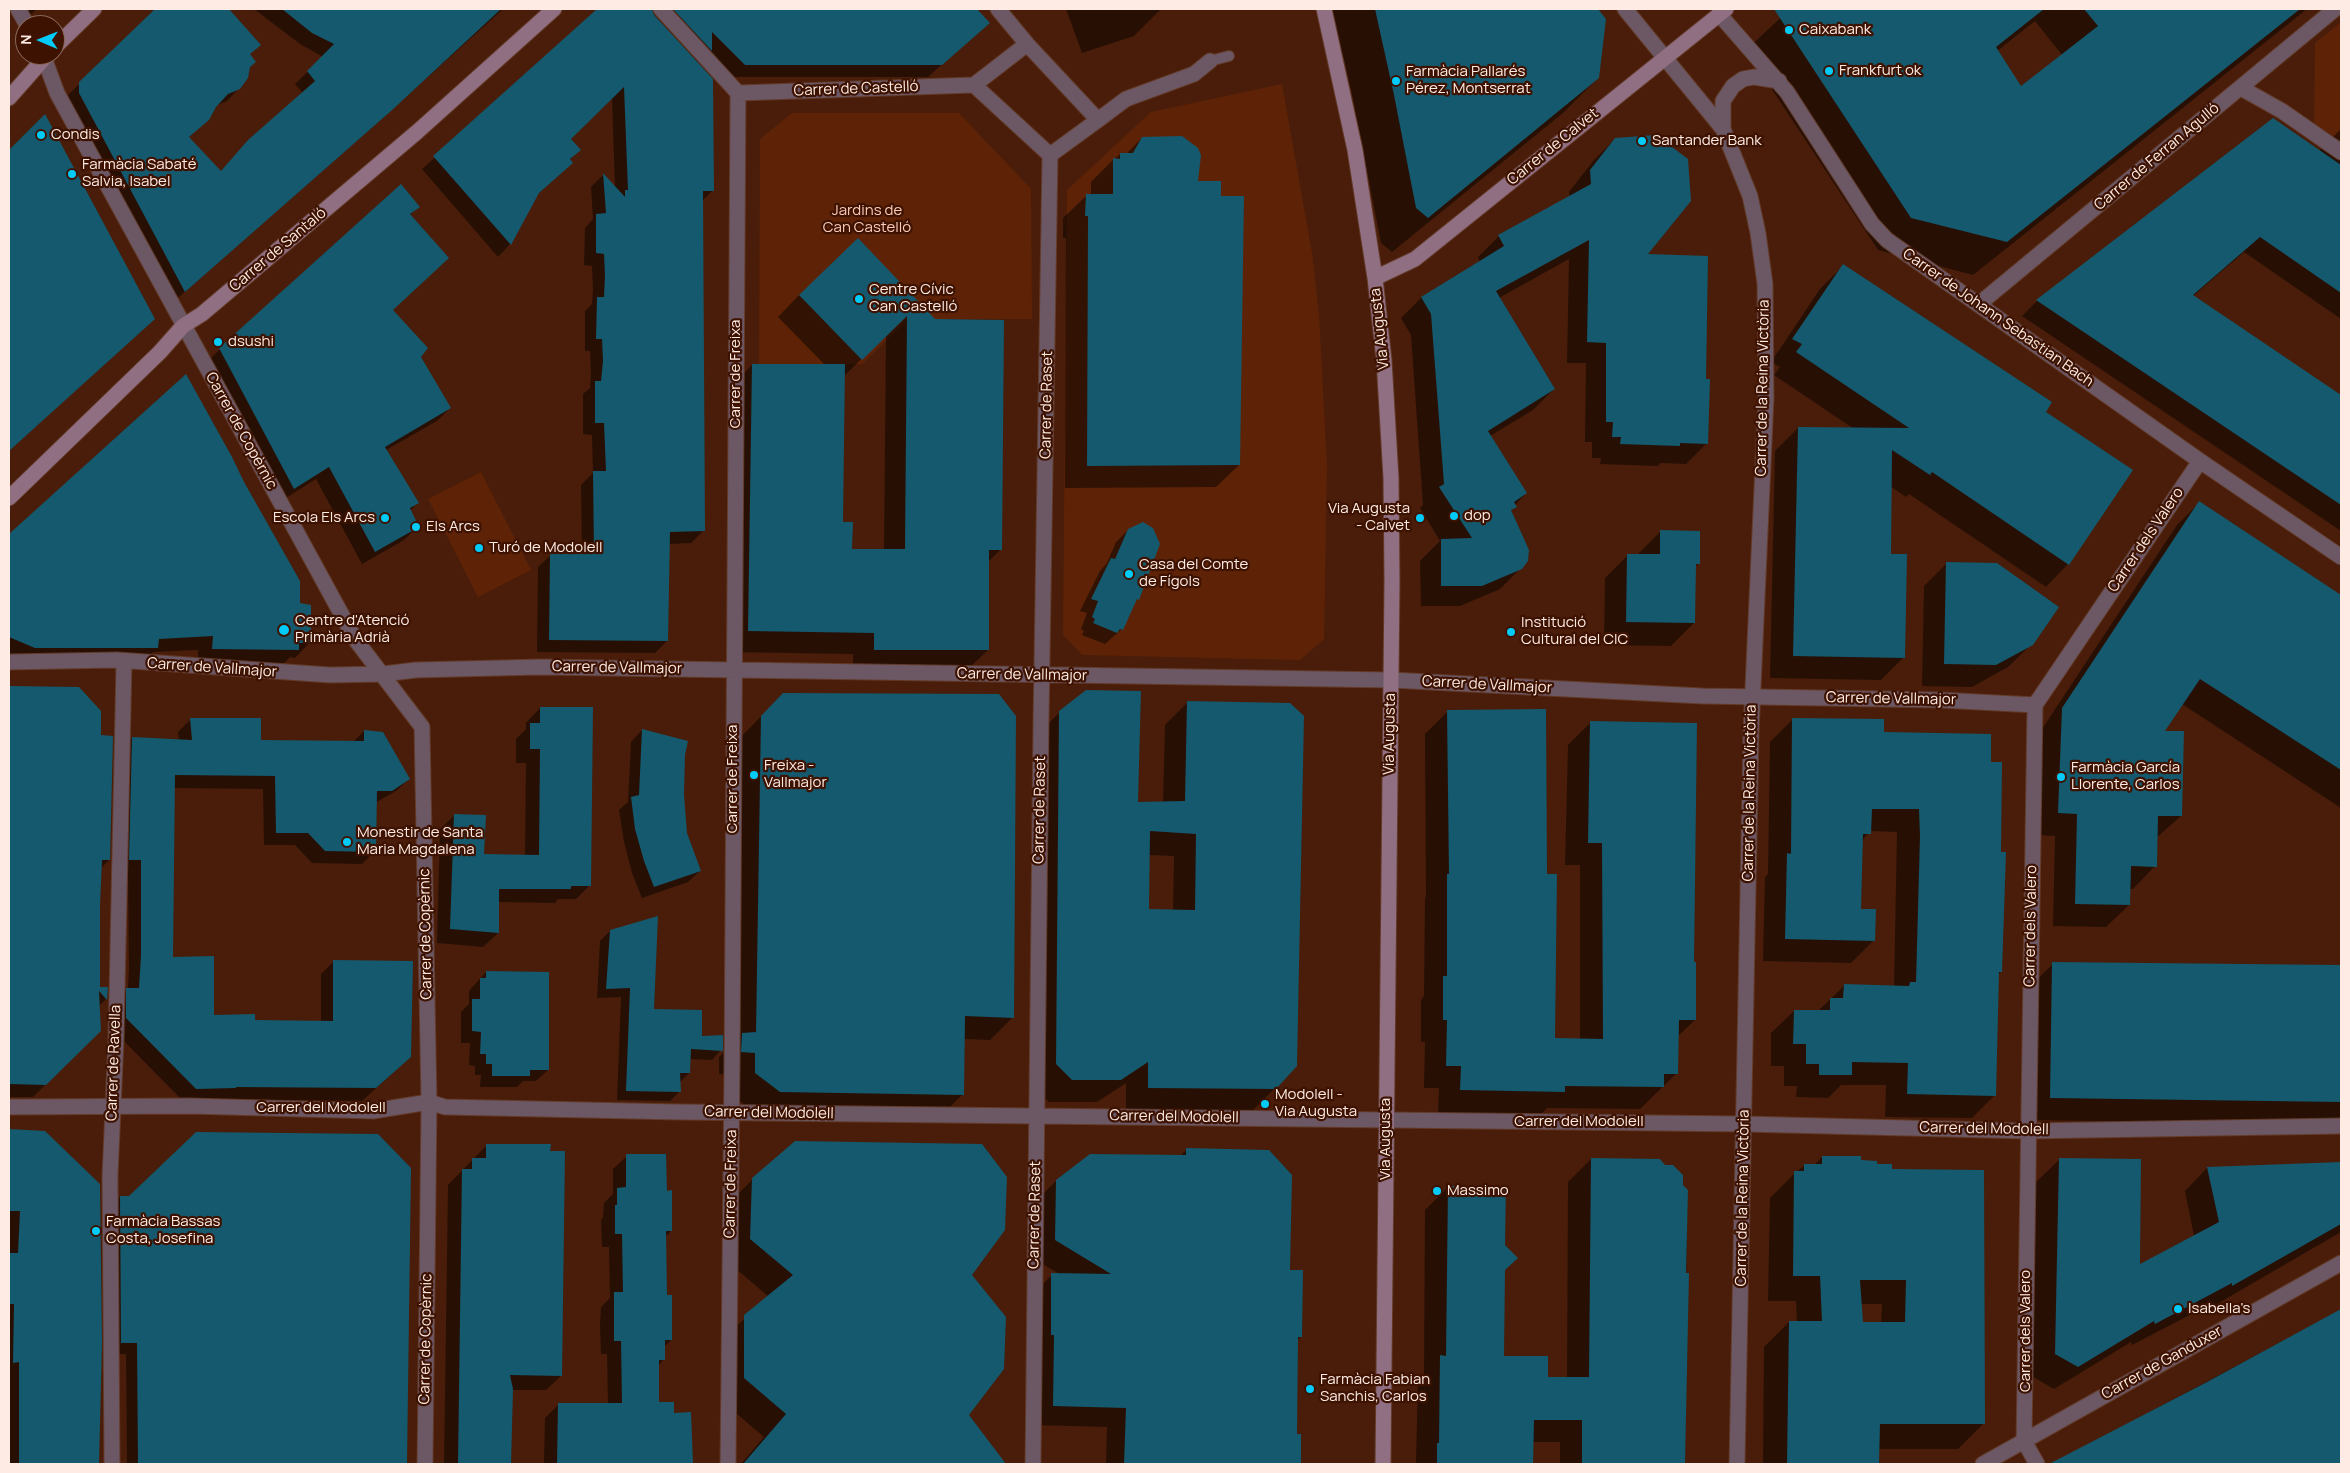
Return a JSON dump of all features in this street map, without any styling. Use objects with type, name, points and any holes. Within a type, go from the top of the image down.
[{"type":"main road","points":[[65,37],[94,9]]},
{"type":"main road","name":"Carrer de Santaló","points":[[9,498],[160,352],[183,326],[202,314],[417,132],[554,9]]},
{"type":"main road","name":"Via Augusta","points":[[1324,9],[1355,150],[1375,278],[1384,360],[1391,478],[1391,680],[1383,1464]]},
{"type":"main road","name":"Carrer de Calvet","points":[[1375,278],[1415,259],[1722,11]]},
{"type":"main road","points":[[9,98],[38,65]]},
{"type":"street","points":[[661,9],[738,93]]},
{"type":"street","points":[[998,9],[1027,44],[1098,120]]},
{"type":"street","name":"Carrer de la Reina Victòria","points":[[1625,9],[1666,56],[1723,129],[1750,196],[1758,233],[1765,284],[1766,398],[1752,697],[1737,1464]]},
{"type":"street","name":"Carrer de Ferran Agulló","points":[[1979,304],[2335,9]]},
{"type":"street","name":"Carrer de Johann Sebastian Bach","points":[[1722,11],[1779,81],[1872,224],[1887,240],[2200,461],[2341,557]]},
{"type":"street","points":[[1027,44],[974,85],[1050,155],[1126,99],[1194,74],[1210,61]]},
{"type":"street","name":"Carrer de Copèrnic","points":[[50,65],[58,93],[354,639],[383,674],[422,727],[429,1102],[425,1464]]},
{"type":"street","name":"Carrer de la Reina Victòria","points":[[1723,129],[1723,101],[1733,86],[1754,77],[1779,81]]},
{"type":"street","name":"Carrer de Castelló","points":[[738,93],[974,85]]},
{"type":"street","points":[[2241,88],[2282,110],[2341,152]]},
{"type":"street","name":"Carrer de Freixa","points":[[728,1464],[738,93]]},
{"type":"street","name":"Carrer de Raset","points":[[1033,1464],[1036,1115],[1050,155]]},
{"type":"street","name":"Carrer dels Valero","points":[[2024,1441],[2035,704],[2200,461]]},
{"type":"street","name":"Carrer de Vallmajor","points":[[9,662],[117,660],[330,676],[383,674],[416,670],[541,667],[1391,680],[1752,697],[1940,700],[2035,704]]},
{"type":"street","name":"Carrer de Ravella","points":[[112,1464],[110,1176],[116,1040],[124,662]]},
{"type":"street","name":"Carrer del Modolell","points":[[9,1107],[113,1106],[373,1111],[429,1102],[445,1107],[732,1113],[1744,1124],[2028,1131],[2341,1126]]},
{"type":"street","name":"Carrer de Ganduxer","points":[[1982,1464],[2341,1263]]},
{"type":"street","points":[[2024,1441],[2037,1464]]},
{"type":"lane","points":[[1210,61],[1229,56]]},
{"type":"green space","points":[[2341,22],[2341,141],[2314,123],[2315,43]]},
{"type":"green space","points":[[1282,84],[1312,253],[1319,315],[1327,466],[1324,639],[1300,660],[1082,655],[1063,635],[1067,190],[1151,112]]},
{"type":"green space","name":"Jardins de Can Castelló","points":[[792,113],[959,113],[1031,189],[1032,319],[908,319],[862,364],[759,364],[760,139]]},
{"type":"green space","points":[[481,472],[531,570],[478,597],[428,499]]},
{"type":"building","points":[[155,9],[229,9],[261,45],[250,54],[256,62],[250,67],[248,78],[240,89],[228,94],[216,107],[209,120],[189,137],[221,171],[248,140],[315,81],[307,71],[334,44],[312,33],[282,9],[501,9],[391,111],[185,292],[79,93],[79,82]]},
{"type":"building","points":[[597,9],[652,9],[654,15],[713,79],[714,191],[703,191],[705,531],[670,532],[668,641],[549,640],[550,554],[594,554],[593,471],[606,471],[604,423],[595,423],[595,381],[601,381],[603,361],[602,339],[596,339],[597,297],[604,297],[605,276],[604,254],[596,253],[596,214],[606,213],[603,173],[625,197],[625,190],[628,190],[624,87],[571,139],[581,150],[570,159],[573,163],[539,193],[511,245],[433,156]]},
{"type":"building","points":[[673,9],[977,9],[990,23],[942,65],[745,65],[712,32],[712,51]]},
{"type":"building","points":[[1375,9],[1598,9],[1606,19],[1599,78],[1428,218],[1416,208]]},
{"type":"building","points":[[1774,9],[2044,9],[1996,47],[2021,86],[2098,26],[2084,9],[2300,9],[2007,242],[1911,218]]},
{"type":"building","points":[[45,114],[155,319],[9,451],[9,150]]},
{"type":"building","points":[[2273,118],[2341,165],[2341,293],[2260,237],[2193,295],[2341,395],[2341,505],[2036,300]]},
{"type":"building","points":[[1656,135],[1688,159],[1691,201],[1648,254],[1708,256],[1706,379],[1710,379],[1708,444],[1680,443],[1680,446],[1620,444],[1621,437],[1612,437],[1613,422],[1606,422],[1606,343],[1587,342],[1589,240],[1496,291],[1555,389],[1488,431],[1527,493],[1514,502],[1517,507],[1511,510],[1529,550],[1528,561],[1522,569],[1482,586],[1441,586],[1441,539],[1472,538],[1439,487],[1444,484],[1431,314],[1421,297],[1504,246],[1498,235],[1591,184],[1590,170],[1615,138]]},
{"type":"building","points":[[1182,136],[1198,148],[1201,155],[1198,181],[1221,181],[1221,196],[1244,196],[1240,465],[1087,466],[1088,216],[1085,216],[1086,194],[1113,194],[1113,158],[1120,159],[1120,153],[1133,153],[1142,137]]},
{"type":"building","points":[[401,184],[420,207],[410,214],[449,258],[393,310],[428,348],[421,357],[451,408],[385,447],[419,503],[410,508],[419,527],[375,552],[329,467],[294,489],[219,348]]},
{"type":"building","points":[[858,238],[935,319],[1004,320],[1002,550],[989,550],[989,650],[874,650],[874,633],[748,631],[752,364],[845,364],[843,522],[853,522],[852,549],[905,549],[907,316],[862,360],[799,295]]},
{"type":"building","points":[[1843,264],[2052,402],[2046,412],[2133,470],[2069,565],[1932,472],[1930,475],[1892,450],[1891,554],[1907,554],[1905,658],[1793,656],[1798,427],[1909,428],[1796,352],[1802,344],[1792,339]]},
{"type":"building","points":[[186,374],[300,581],[300,603],[311,605],[311,643],[299,643],[299,650],[212,649],[213,636],[159,639],[158,648],[35,648],[9,637],[9,534]]},
{"type":"building","points":[[2199,501],[2341,595],[2341,770],[2200,679],[2165,731],[2184,731],[2182,816],[2158,816],[2157,867],[2131,866],[2130,905],[2075,904],[2077,814],[2058,813],[2062,708]]},
{"type":"building","name":"Casa del Comte de Fígols","points":[[1143,522],[1153,528],[1160,544],[1139,600],[1137,599],[1123,630],[1120,629],[1117,633],[1093,623],[1095,619],[1092,617],[1098,601],[1091,599],[1111,558],[1115,559],[1128,529]]},
{"type":"building","points":[[1660,530],[1700,531],[1700,564],[1696,564],[1695,623],[1626,622],[1627,554],[1660,554]]},
{"type":"building","points":[[1946,562],[1997,563],[2059,607],[2033,645],[1996,665],[1944,664]]},
{"type":"building","points":[[9,686],[79,687],[101,711],[101,735],[113,736],[110,860],[102,860],[100,905],[100,987],[108,987],[107,1000],[99,991],[101,1031],[46,1085],[9,1084]]},
{"type":"building","points":[[1086,690],[1141,691],[1138,802],[1185,801],[1187,701],[1290,703],[1304,716],[1297,1066],[1276,1089],[1148,1088],[1148,1062],[1121,1080],[1072,1080],[1056,1064],[1059,711]],"holes":[[[1150,831],[1196,834],[1195,910],[1149,909]]]},
{"type":"building","points":[[783,693],[999,694],[1016,716],[1014,1018],[965,1016],[964,1095],[780,1092],[755,1073],[755,1053],[741,1052],[742,1033],[756,1032],[761,716]]},
{"type":"building","points":[[540,707],[593,707],[591,886],[571,886],[571,889],[499,889],[499,933],[450,929],[454,814],[486,815],[484,854],[539,855],[540,749],[530,749],[530,723],[540,723]]},
{"type":"building","points":[[1546,709],[1547,874],[1557,874],[1555,1038],[1603,1039],[1602,843],[1588,843],[1590,721],[1697,723],[1694,962],[1696,962],[1696,1020],[1679,1020],[1678,1074],[1664,1074],[1664,1087],[1565,1086],[1565,1092],[1460,1090],[1461,1066],[1446,1066],[1447,1020],[1443,1020],[1443,976],[1447,976],[1447,874],[1449,874],[1447,710]]},
{"type":"building","points":[[190,718],[261,718],[261,740],[364,741],[364,730],[383,732],[410,779],[392,791],[377,791],[376,852],[325,851],[308,833],[276,833],[275,776],[175,775],[173,957],[214,956],[214,1015],[255,1014],[255,1020],[333,1021],[333,960],[413,961],[411,1057],[376,1088],[236,1087],[196,1089],[126,1018],[126,988],[139,988],[141,955],[141,860],[129,860],[132,737],[192,740]]},
{"type":"building","points":[[1792,718],[1884,719],[1884,732],[1991,734],[1991,762],[2002,762],[2001,852],[2006,852],[2002,972],[1999,972],[1996,1096],[1907,1094],[1908,1063],[1852,1062],[1852,1075],[1819,1075],[1819,1064],[1806,1064],[1806,1044],[1793,1044],[1794,1010],[1830,1010],[1830,998],[1843,998],[1844,984],[1909,986],[1910,982],[1916,982],[1920,836],[1919,809],[1872,809],[1871,834],[1863,834],[1861,909],[1876,909],[1875,941],[1785,939],[1787,853],[1791,854]]},
{"type":"building","points":[[642,729],[688,741],[685,755],[684,795],[687,833],[701,871],[654,887],[635,829],[631,797],[639,795]]},
{"type":"building","points":[[658,916],[654,1009],[702,1010],[702,1036],[723,1035],[723,1051],[691,1049],[690,1073],[680,1073],[681,1092],[626,1091],[630,988],[606,989],[610,930]]},
{"type":"building","points":[[2052,962],[2341,965],[2341,1102],[2050,1098]]},
{"type":"building","points":[[486,971],[549,972],[549,1070],[530,1070],[530,1076],[492,1076],[492,1064],[486,1064],[486,1054],[480,1054],[481,1032],[472,1031],[472,999],[480,999],[480,978],[486,978]]},
{"type":"building","points":[[9,1129],[45,1131],[100,1184],[102,1343],[99,1464],[19,1464],[19,1362],[13,1363],[14,1304],[9,1304],[9,1253],[18,1253],[20,1211],[9,1211]]},
{"type":"building","points":[[196,1132],[378,1134],[411,1168],[407,1464],[138,1464],[137,1343],[121,1343],[120,1196],[129,1196]]},
{"type":"building","points":[[795,1141],[982,1144],[1007,1177],[1005,1230],[972,1275],[1006,1317],[1004,1369],[969,1415],[1006,1464],[743,1464],[786,1414],[744,1378],[744,1315],[793,1275],[750,1239],[752,1178]]},
{"type":"building","points":[[486,1144],[551,1144],[550,1151],[565,1151],[562,1376],[510,1375],[513,1389],[511,1464],[458,1464],[462,1169],[472,1169],[472,1158],[486,1158]]},
{"type":"building","points":[[1186,1148],[1269,1150],[1292,1175],[1290,1270],[1303,1270],[1302,1337],[1298,1337],[1297,1434],[1301,1434],[1301,1464],[1124,1464],[1126,1408],[1053,1406],[1054,1335],[1051,1335],[1051,1273],[1111,1274],[1055,1240],[1056,1180],[1090,1154],[1186,1155]]},
{"type":"building","points":[[626,1154],[666,1154],[667,1191],[672,1190],[672,1231],[666,1231],[667,1295],[672,1295],[672,1340],[665,1340],[665,1360],[659,1360],[659,1402],[674,1402],[674,1413],[691,1412],[693,1464],[557,1464],[558,1403],[622,1403],[621,1341],[614,1341],[614,1292],[623,1292],[622,1234],[615,1234],[615,1205],[617,1205],[617,1188],[626,1187]]},
{"type":"building","points":[[1822,1156],[1861,1156],[1861,1160],[1877,1161],[1877,1164],[1892,1164],[1892,1169],[1984,1170],[1985,1424],[1880,1424],[1879,1464],[1787,1464],[1789,1321],[1822,1321],[1820,1276],[1793,1276],[1794,1171],[1804,1171],[1804,1164],[1822,1164]],"holes":[[[1860,1280],[1906,1280],[1905,1322],[1863,1322]]]},
{"type":"building","points":[[1591,1158],[1660,1159],[1665,1165],[1673,1165],[1683,1175],[1683,1185],[1688,1190],[1686,1273],[1689,1273],[1685,1464],[1582,1464],[1582,1420],[1534,1420],[1533,1464],[1437,1464],[1440,1355],[1446,1356],[1448,1186],[1506,1186],[1505,1245],[1518,1258],[1505,1270],[1504,1356],[1548,1356],[1548,1377],[1589,1377]]},
{"type":"building","points":[[2059,1158],[2141,1159],[2140,1264],[2219,1222],[2207,1167],[2341,1162],[2341,1224],[2232,1286],[2232,1283],[2155,1324],[2154,1321],[2078,1367],[2055,1354]]},
{"type":"building","points":[[2341,1309],[2341,1464],[2049,1464],[2207,1382]]},
{"type":"place","name":"Caixabank","points":[[1789,30]]},
{"type":"place","name":"Frankfurt ok","points":[[1829,71]]},
{"type":"place","name":"Farmàcia Pallarés Pérez, Montserrat","points":[[1396,81]]},
{"type":"place","name":"Condis","points":[[41,135]]},
{"type":"place","name":"Santander Bank","points":[[1642,141]]},
{"type":"place","name":"Farmàcia Sabaté Salvia, Isabel","points":[[72,174]]},
{"type":"place","name":"Centre Cívic Can Castelló","points":[[859,299]]},
{"type":"place","name":"dsushi","points":[[218,342]]},
{"type":"place","name":"dop","points":[[1454,516]]},
{"type":"place","name":"Escola Els Arcs","points":[[385,518]]},
{"type":"place","name":"Via Augusta - Calvet","points":[[1420,518]]},
{"type":"place","name":"Els Arcs","points":[[416,527]]},
{"type":"place","name":"Turó de Modolell","points":[[479,548]]},
{"type":"place","name":"Casa del Comte de Fígols","points":[[1129,574]]},
{"type":"place","name":"Centre d'Atenció Primària Adrià","points":[[284,630]]},
{"type":"place","name":"Institució Cultural del CIC","points":[[1511,632]]},
{"type":"place","name":"Freixa - Vallmajor","points":[[754,775]]},
{"type":"place","name":"Farmàcia García Llorente, Carlos","points":[[2061,777]]},
{"type":"place","name":"Monestir de Santa Maria Magdalena","points":[[347,842]]},
{"type":"place","name":"Modolell - Via Augusta","points":[[1265,1104]]},
{"type":"place","name":"Massimo","points":[[1437,1191]]},
{"type":"place","name":"Farmàcia Bassas Costa, Josefina","points":[[96,1231]]},
{"type":"place","name":"Isabella's","points":[[2178,1309]]},
{"type":"place","name":"Farmàcia Fabian Sanchis, Carlos","points":[[1310,1389]]}]
